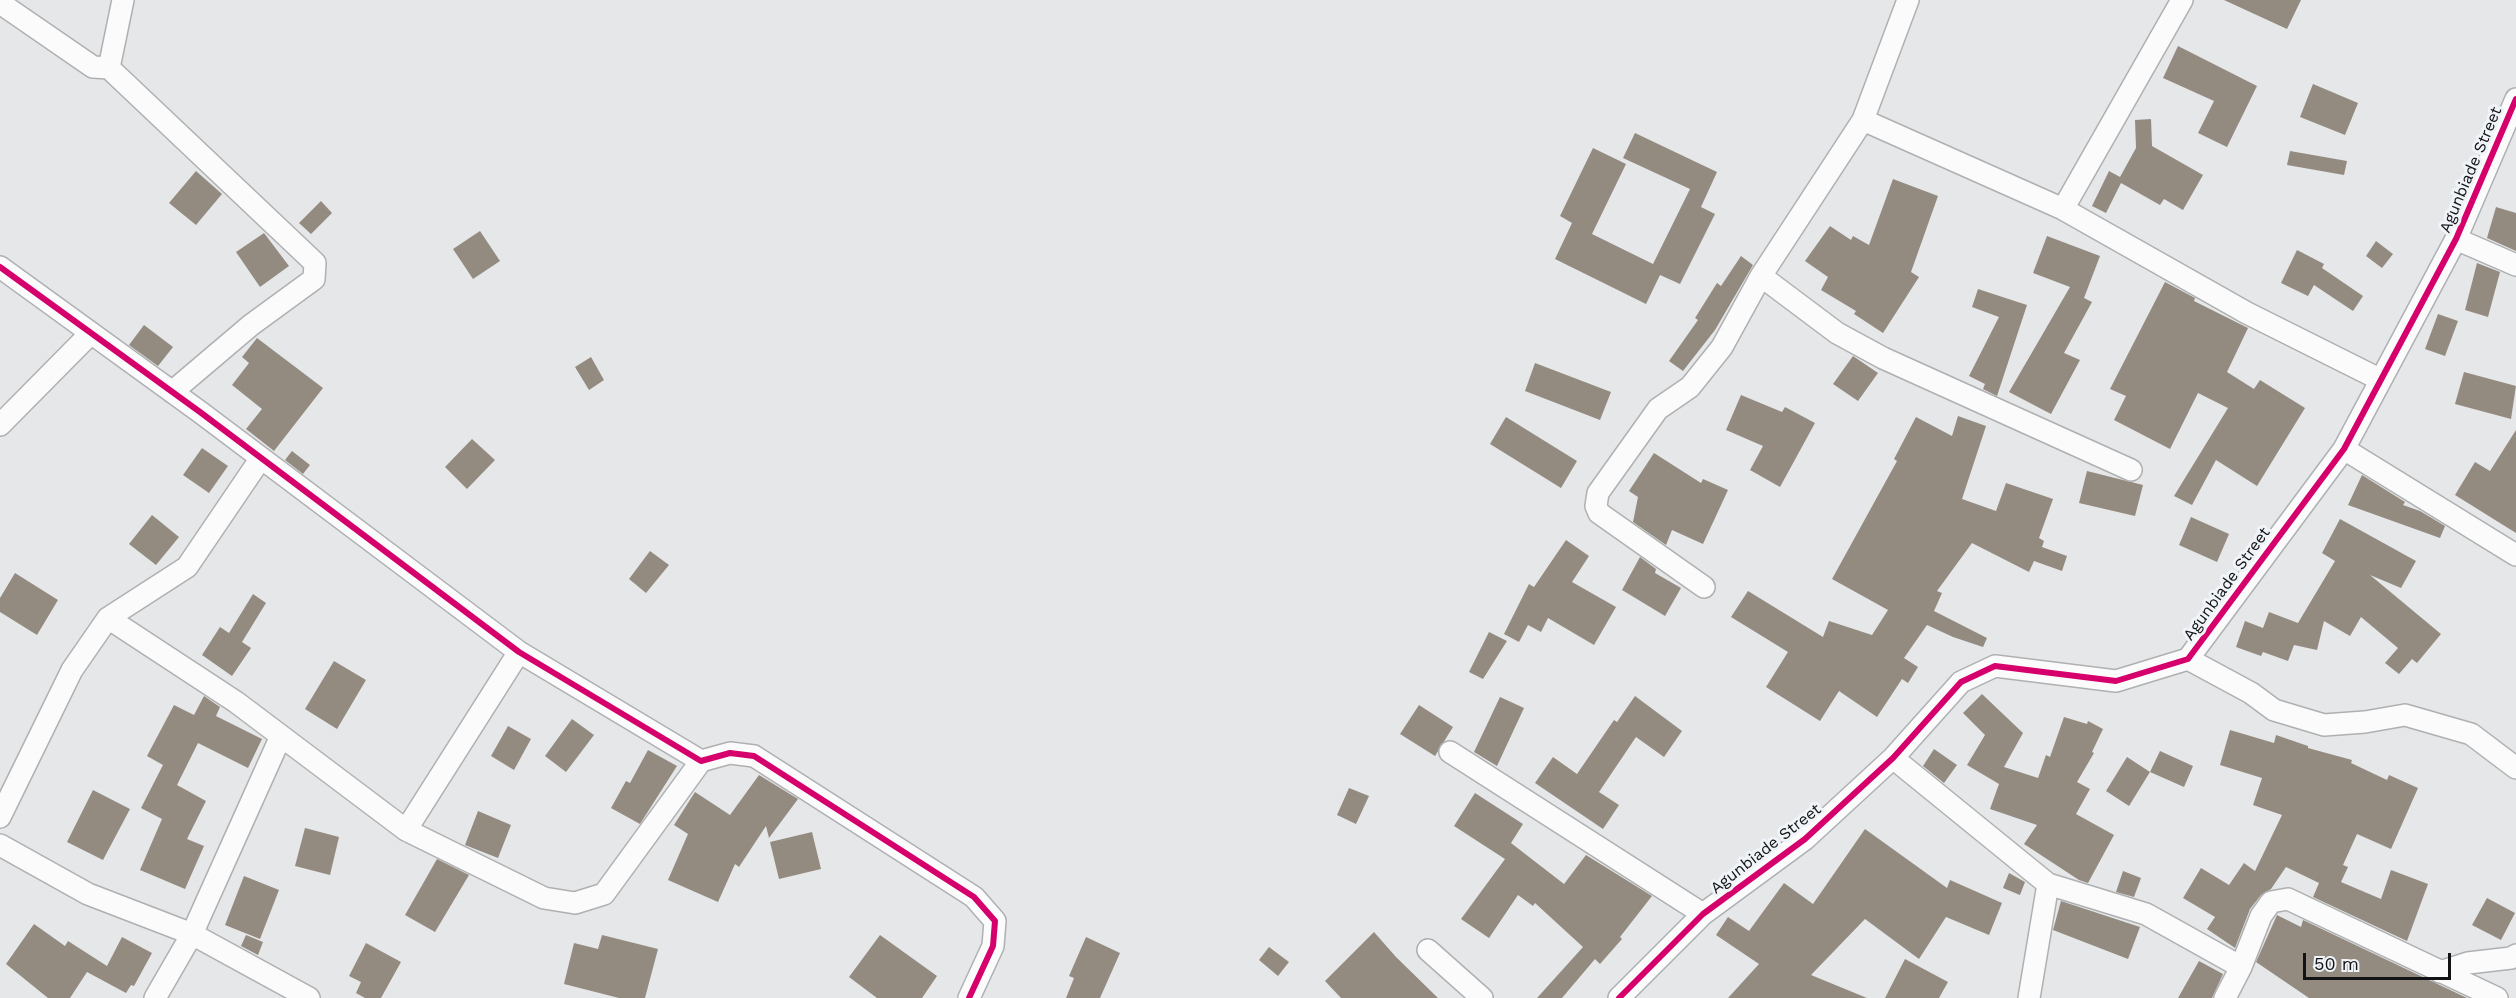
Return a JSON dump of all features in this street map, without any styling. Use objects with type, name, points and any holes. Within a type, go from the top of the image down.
[{"type":"street","points":[[109,68],[123,0]]},
{"type":"street","points":[[1704,587],[1599,513],[1596,506],[1598,492],[1658,409],[1690,387],[1722,347],[1761,276],[1863,120],[1908,0]]},
{"type":"street","points":[[2063,209],[2182,0]]},
{"type":"street","points":[[0,3],[93,67],[109,68],[315,263],[314,279],[251,325],[172,392]]},
{"type":"street","name":"Agunbiade Street","points":[[1619,998],[1703,914],[1805,839],[1893,758],[1961,682],[1995,666],[2116,681],[2188,659],[2344,449],[2379,379],[2456,239],[2516,99]]},
{"type":"street","points":[[1863,120],[2063,209],[2247,313],[2379,379]]},
{"type":"street","points":[[2456,239],[2516,265]]},
{"type":"street","points":[[0,267],[261,458],[519,652],[700,761]]},
{"type":"street","points":[[1761,276],[1837,333],[1874,353],[2131,470]]},
{"type":"street","points":[[0,425],[91,333]]},
{"type":"street","points":[[2344,449],[2516,555]]},
{"type":"street","points":[[0,818],[72,670],[108,618],[187,567],[261,458]]},
{"type":"street","points":[[108,618],[236,702],[406,830],[544,898],[575,903],[604,894],[700,761],[730,753],[754,756],[974,897],[994,921],[993,946],[969,998]]},
{"type":"street","points":[[406,830],[519,652]]},
{"type":"street","points":[[2188,659],[2251,693],[2274,710],[2324,725],[2365,722],[2405,715],[2471,734],[2516,768]]},
{"type":"street","points":[[155,998],[192,934],[281,736]]},
{"type":"street","points":[[1450,752],[1703,914]]},
{"type":"street","points":[[1893,758],[2048,884],[2146,914],[2241,968]]},
{"type":"street","points":[[0,845],[88,894],[192,934],[309,998]]},
{"type":"street","points":[[2029,998],[2048,884]]},
{"type":"street","points":[[2225,998],[2241,968],[2260,916],[2271,902],[2288,899],[2497,998]]},
{"type":"street","points":[[1428,950],[1482,998]]},
{"type":"street","points":[[2440,972],[2469,963],[2511,958],[2516,955]]},
{"type":"building","points":[[2224,0],[2301,0],[2287,29]]},
{"type":"building","points":[[2178,46],[2257,86],[2227,147],[2198,133],[2214,101],[2163,78]]},
{"type":"building","points":[[2313,84],[2358,103],[2345,135],[2300,117]]},
{"type":"building","points":[[2151,119],[2152,146],[2203,175],[2183,210],[2164,199],[2160,205],[2121,183],[2106,213],[2092,206],[2109,171],[2120,177],[2136,148],[2135,120]]},
{"type":"building","points":[[1635,133],[1717,172],[1701,207],[1715,214],[1680,284],[1660,275],[1646,304],[1555,259],[1572,223],[1560,216],[1593,148],[1626,164],[1592,234],[1653,264],[1690,189],[1623,158]]},
{"type":"building","points":[[2290,151],[2347,161],[2344,175],[2287,165]]},
{"type":"building","points":[[196,171],[222,194],[196,225],[169,203]]},
{"type":"building","points":[[1893,179],[1938,196],[1911,272],[1919,277],[1883,333],[1854,314],[1856,311],[1821,290],[1828,277],[1805,261],[1830,226],[1851,240],[1853,236],[1869,245]]},
{"type":"building","points":[[321,201],[332,213],[311,234],[299,223]]},
{"type":"building","points":[[2496,207],[2516,213],[2516,251],[2487,238]]},
{"type":"building","points":[[480,231],[500,261],[473,279],[453,249]]},
{"type":"building","points":[[264,233],[289,266],[260,287],[236,252]]},
{"type":"building","points":[[2047,236],[2100,256],[2084,298],[2092,302],[2064,353],[2080,360],[2051,414],[2009,392],[2070,287],[2033,273]]},
{"type":"building","points":[[2376,241],[2393,254],[2382,268],[2366,256]]},
{"type":"building","points":[[2297,250],[2324,264],[2322,268],[2363,296],[2353,311],[2314,285],[2308,296],[2281,283]]},
{"type":"building","points":[[1741,256],[1753,265],[1715,330],[1683,371],[1669,361],[1698,320],[1695,318],[1717,283],[1721,286]]},
{"type":"building","points":[[2477,263],[2500,272],[2488,317],[2465,310]]},
{"type":"building","points":[[2165,282],[2195,298],[2194,301],[2248,328],[2227,372],[2254,389],[2260,380],[2305,408],[2257,486],[2216,460],[2192,505],[2174,496],[2228,408],[2198,393],[2170,449],[2114,420],[2126,396],[2110,389]]},
{"type":"building","points":[[1978,289],[2027,305],[1997,396],[1983,389],[1985,384],[1969,376],[1999,317],[1972,307]]},
{"type":"building","points":[[2438,314],[2458,321],[2445,356],[2425,349]]},
{"type":"building","points":[[144,325],[173,347],[158,366],[129,345]]},
{"type":"building","points":[[257,338],[323,388],[274,451],[246,429],[262,409],[232,385],[249,363],[242,357]]},
{"type":"building","points":[[1853,356],[1878,373],[1858,401],[1833,384]]},
{"type":"building","points":[[591,357],[604,380],[589,390],[575,367]]},
{"type":"building","points":[[1535,363],[1611,392],[1600,420],[1525,391]]},
{"type":"building","points":[[2464,372],[2516,386],[2511,419],[2455,404]]},
{"type":"building","points":[[1741,395],[1782,412],[1785,407],[1815,423],[1780,487],[1750,470],[1763,446],[1726,430]]},
{"type":"building","points":[[1958,416],[1986,426],[1962,499],[1996,511],[2006,483],[2053,499],[2039,538],[2044,541],[2042,547],[2067,556],[2062,571],[2034,561],[2029,572],[1972,543],[1937,591],[1942,593],[1934,611],[1987,638],[1983,647],[1927,625],[1904,658],[1918,667],[1908,683],[1902,679],[1877,717],[1839,691],[1820,721],[1766,687],[1788,652],[1731,617],[1748,591],[1823,637],[1829,621],[1872,635],[1888,610],[1832,579],[1897,461],[1894,459],[1916,417],[1952,436]]},
{"type":"building","points":[[1506,417],[1577,461],[1561,488],[1490,444]]},
{"type":"building","points":[[2516,430],[2516,533],[2455,495],[2475,462],[2490,471]]},
{"type":"building","points":[[472,439],[495,460],[467,489],[445,467]]},
{"type":"building","points":[[202,448],[228,466],[209,493],[183,475]]},
{"type":"building","points":[[292,451],[310,465],[303,474],[285,460]]},
{"type":"building","points":[[1654,453],[1701,483],[1703,479],[1728,490],[1703,544],[1672,530],[1666,545],[1633,522],[1638,497],[1629,491]]},
{"type":"building","points":[[2087,471],[2143,485],[2135,516],[2079,503]]},
{"type":"building","points":[[2362,475],[2405,502],[2403,505],[2420,511],[2445,526],[2440,538],[2348,505]]},
{"type":"building","points":[[152,515],[179,537],[156,565],[129,544]]},
{"type":"building","points":[[2191,517],[2229,534],[2217,562],[2179,545]]},
{"type":"building","points":[[2340,519],[2416,561],[2401,588],[2370,575],[2441,634],[2417,663],[2412,659],[2399,674],[2385,663],[2398,648],[2361,617],[2350,636],[2324,621],[2317,650],[2294,645],[2288,661],[2263,652],[2261,656],[2236,647],[2245,621],[2263,628],[2269,612],[2298,623],[2335,561],[2322,553]]},
{"type":"building","points":[[1566,540],[1589,556],[1572,582],[1616,607],[1594,645],[1548,618],[1541,632],[1528,625],[1519,642],[1504,634],[1529,584],[1534,587]]},
{"type":"building","points":[[650,551],[669,565],[646,593],[629,579]]},
{"type":"building","points":[[1640,557],[1656,569],[1655,573],[1681,588],[1665,616],[1622,590]]},
{"type":"building","points":[[15,573],[58,600],[37,635],[0,612],[0,598]]},
{"type":"building","points":[[253,594],[266,603],[242,642],[251,648],[232,676],[202,655],[220,627],[229,633]]},
{"type":"building","points":[[1489,632],[1507,641],[1483,679],[1469,672]]},
{"type":"building","points":[[334,661],[366,680],[337,729],[305,709]]},
{"type":"building","points":[[1982,694],[2023,733],[2004,767],[2038,778],[2046,755],[2050,757],[2064,717],[2087,724],[2088,721],[2103,729],[2092,752],[2094,753],[2077,782],[2090,789],[2076,814],[2114,835],[2088,883],[2079,880],[2024,844],[2037,825],[1990,809],[1999,784],[1967,765],[1985,735],[1963,713]]},
{"type":"building","points":[[204,696],[220,707],[216,716],[262,739],[248,768],[198,743],[177,785],[206,801],[187,839],[204,846],[185,889],[140,870],[162,819],[141,808],[163,765],[147,756],[174,705],[194,715]]},
{"type":"building","points":[[1635,696],[1682,731],[1664,757],[1636,737],[1599,792],[1619,805],[1603,829],[1535,783],[1553,757],[1577,774],[1614,720],[1617,722]]},
{"type":"building","points":[[1500,697],[1524,708],[1497,766],[1474,752]]},
{"type":"building","points":[[1419,705],[1453,727],[1435,756],[1400,734]]},
{"type":"building","points":[[572,719],[594,735],[566,772],[545,756]]},
{"type":"building","points":[[508,726],[531,739],[514,770],[491,756]]},
{"type":"building","points":[[2230,730],[2274,743],[2276,735],[2308,746],[2308,748],[2352,760],[2351,763],[2387,780],[2389,775],[2418,788],[2391,849],[2357,834],[2343,865],[2348,867],[2341,882],[2381,899],[2391,870],[2428,884],[2407,941],[2313,897],[2319,883],[2286,867],[2271,889],[2261,895],[2250,909],[2235,948],[2207,929],[2215,917],[2183,898],[2201,868],[2229,885],[2244,863],[2255,871],[2282,815],[2253,805],[2262,778],[2220,765]]},
{"type":"building","points":[[1934,749],[1957,765],[1944,783],[1923,766]]},
{"type":"building","points":[[648,750],[677,766],[640,824],[611,808],[626,781],[630,783]]},
{"type":"building","points":[[2160,751],[2193,766],[2184,787],[2150,772]]},
{"type":"building","points":[[2127,757],[2150,772],[2129,806],[2106,791]]},
{"type":"building","points":[[759,775],[798,799],[769,838],[766,826],[739,867],[735,864],[718,902],[668,880],[688,834],[674,825],[695,792],[730,815]]},
{"type":"building","points":[[1349,788],[1369,796],[1356,824],[1337,815]]},
{"type":"building","points":[[93,790],[130,809],[103,860],[67,842]]},
{"type":"building","points":[[1475,793],[1523,824],[1511,843],[1564,884],[1586,855],[1652,896],[1620,937],[1622,939],[1600,964],[1595,959],[1562,998],[1537,998],[1583,947],[1535,903],[1533,906],[1518,895],[1489,938],[1461,919],[1505,859],[1454,826]]},
{"type":"building","points":[[478,811],[511,825],[498,858],[465,845]]},
{"type":"building","points":[[305,828],[339,837],[330,875],[295,866]]},
{"type":"building","points":[[1865,829],[1947,888],[1950,880],[2002,903],[1989,935],[1946,917],[1919,959],[1865,919],[1811,975],[1867,998],[1728,998],[1759,964],[1716,935],[1728,917],[1749,931],[1784,883],[1813,904]]},
{"type":"building","points":[[812,832],[821,869],[779,879],[770,842]]},
{"type":"building","points":[[437,859],[469,875],[435,932],[405,915]]},
{"type":"building","points":[[2123,871],[2141,878],[2134,897],[2116,892]]},
{"type":"building","points":[[2009,873],[2025,882],[2020,895],[2003,888]]},
{"type":"building","points":[[244,876],[279,890],[260,939],[225,925]]},
{"type":"building","points":[[2487,898],[2515,913],[2501,940],[2472,925]]},
{"type":"building","points":[[2061,901],[2140,927],[2128,959],[2053,930]]},
{"type":"building","points":[[2277,915],[2301,927],[2303,920],[2467,998],[2309,998],[2256,962]]},
{"type":"building","points":[[34,924],[65,946],[68,941],[107,966],[122,937],[152,953],[134,986],[131,985],[126,993],[87,972],[70,998],[48,998],[6,964]]},
{"type":"building","points":[[1374,932],[1438,998],[1341,998],[1325,981]]},
{"type":"building","points":[[246,935],[263,942],[258,955],[241,946]]},
{"type":"building","points":[[602,935],[658,949],[645,998],[619,998],[564,984],[574,943],[598,949]]},
{"type":"building","points":[[880,935],[937,976],[922,998],[877,998],[849,977]]},
{"type":"building","points":[[1086,937],[1120,953],[1100,998],[1066,998],[1074,978],[1069,976]]},
{"type":"building","points":[[366,943],[401,962],[381,998],[365,998],[356,993],[361,982],[349,976]]},
{"type":"building","points":[[1269,947],[1289,962],[1278,976],[1259,960]]},
{"type":"building","points":[[1905,959],[1948,982],[1939,998],[1885,998]]},
{"type":"building","points":[[2199,961],[2223,974],[2212,998],[2178,998]]},
{"type":"cycle path","points":[[1619,998],[1703,914],[1805,839],[1893,758],[1961,682],[1995,666],[2116,681],[2188,659],[2344,449],[2456,239],[2516,99]]},
{"type":"cycle path","points":[[0,267],[200,412],[519,652],[701,761],[730,753],[754,756],[974,897],[995,921],[993,946],[969,998]]}]
